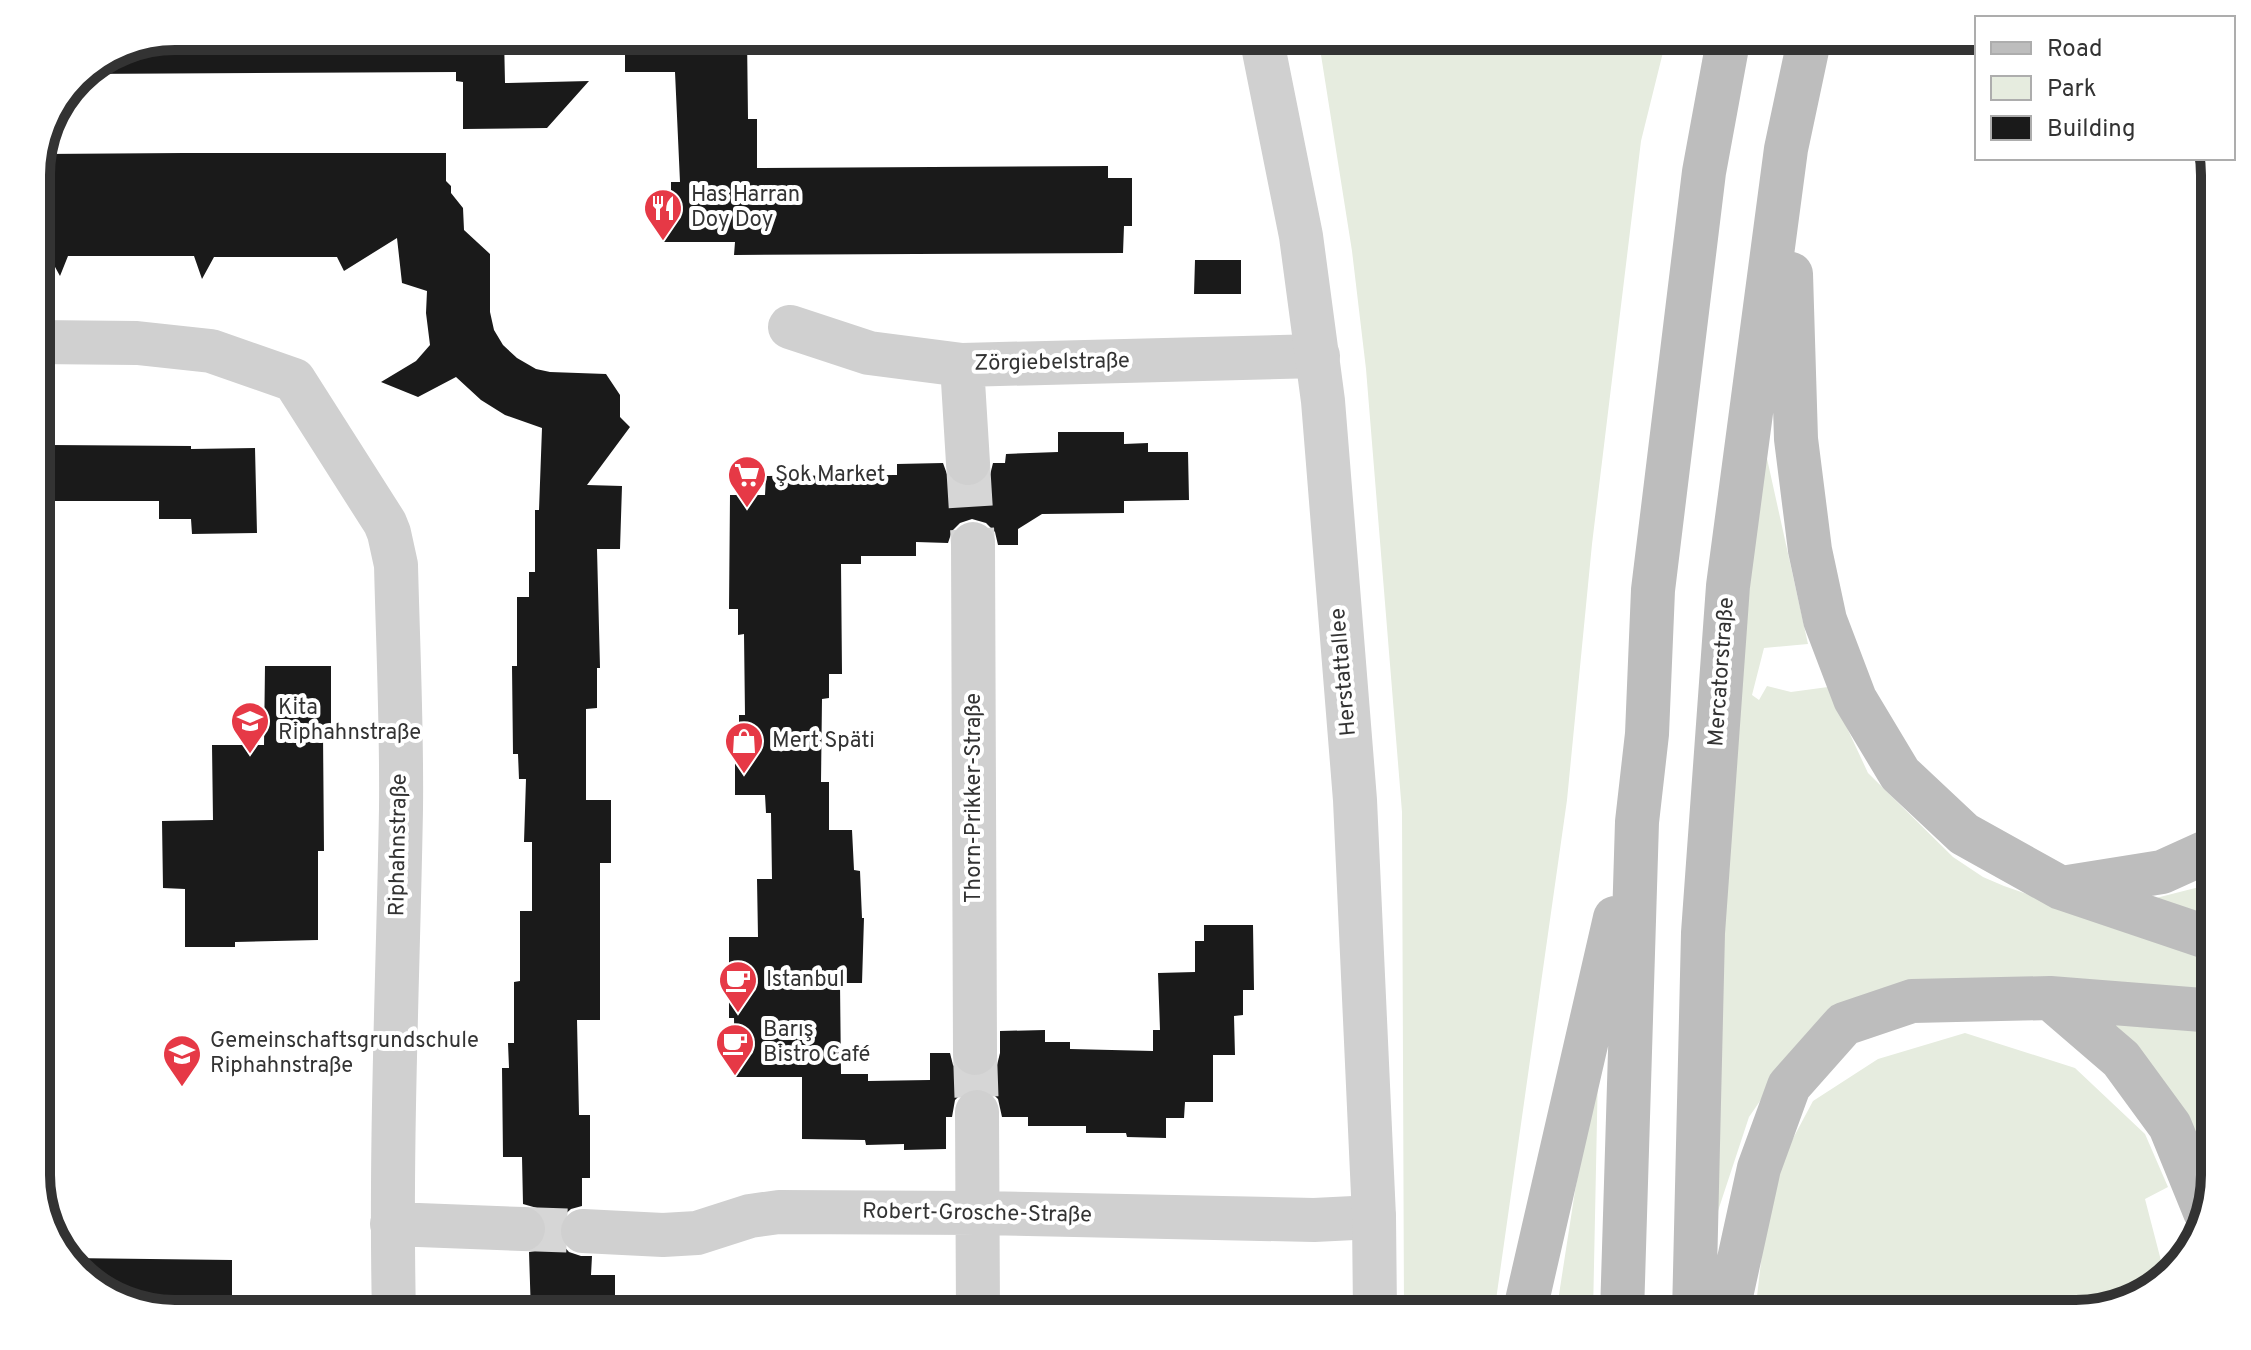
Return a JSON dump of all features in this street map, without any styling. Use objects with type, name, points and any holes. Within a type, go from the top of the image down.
[{"type":"main road","points":[[1622,1300],[1637,822],[1647,734],[1653,590],[1704,172],[1726,50]]},
{"type":"main road","name":"Mercatorstraße","points":[[1694,1300],[1703,933],[1728,586],[1786,149],[1807,50]]},
{"type":"main road","points":[[1786,149],[1796,439],[1810,550],[1825,620],[1855,699],[1900,774],[1964,834],[2061,888],[2201,935]]},
{"type":"main road","points":[[1527,1300],[1637,822]]},
{"type":"main road","points":[[2061,888],[2162,872],[2201,854]]},
{"type":"main road","points":[[2050,998],[2121,1059],[2170,1126],[2199,1197]]},
{"type":"main road","points":[[1731,1300],[1759,1168],[1789,1086],[1844,1024],[1912,1001],[2050,998],[2201,1010]]},
{"type":"street","name":"Herstattallee","points":[[1264,50],[1301,236],[1318,356],[1355,800],[1374,1217],[1375,1300]]},
{"type":"street","name":"Zörgiebelstraße","points":[[790,327],[869,353],[962,365],[1318,356]]},
{"type":"street","name":"Riphahnstraße","points":[[50,342],[137,343],[211,351],[294,380],[389,533],[396,565],[401,806],[395,975],[394,1300]]},
{"type":"street","points":[[962,365],[968,463]]},
{"type":"street","name":"Thorn-Prikker-Straße","points":[[973,544],[975,1053]]},
{"type":"street","points":[[977,1112],[978,1300]]},
{"type":"street","name":"Robert-Grosche-Straße","points":[[583,1231],[663,1235],[697,1233],[750,1216],[779,1212],[1314,1220],[1374,1217]]},
{"type":"street","points":[[392,1224],[523,1229]]},
{"type":"green space","points":[[1320,50],[1664,50],[1641,141],[1592,544],[1567,800],[1496,1300],[1404,1300],[1402,812],[1366,369],[1352,251]]},
{"type":"green space","points":[[1766,454],[1808,644],[1764,648],[1752,695],[1759,700],[1767,686],[1791,692],[1828,687],[1868,773],[1953,857],[1983,877],[2004,886],[2201,955],[2201,994],[1974,979],[1789,1059],[1749,1117],[1714,1223],[1725,877],[1760,462]]},
{"type":"green space","points":[[2201,887],[2201,913],[2156,898]]},
{"type":"green space","points":[[2090,1023],[2201,1029],[2201,1161]]},
{"type":"green space","points":[[1965,1033],[2075,1068],[2145,1134],[2168,1187],[2145,1199],[2162,1265],[2124,1290],[2092,1299],[1757,1300],[1762,1253],[1782,1159],[1813,1101],[1878,1059]]},
{"type":"green space","points":[[1598,1070],[1593,1300],[1558,1300]]},
{"type":"building","points":[[175,50],[504,50],[505,83],[589,81],[547,128],[463,129],[463,82],[456,81],[456,72],[103,74],[135,57]]},
{"type":"building","points":[[625,50],[747,50],[748,119],[757,119],[757,168],[1108,166],[1108,178],[1132,178],[1132,226],[1124,226],[1123,253],[734,255],[735,242],[663,242],[662,221],[671,206],[671,182],[680,182],[675,72],[625,72]]},
{"type":"building","points":[[446,153],[446,181],[463,208],[464,230],[490,254],[490,312],[494,330],[503,345],[536,369],[606,374],[620,395],[620,417],[630,427],[587,485],[622,486],[620,549],[597,549],[600,668],[597,668],[597,708],[586,709],[586,800],[611,800],[611,863],[600,863],[600,1020],[577,1020],[579,1115],[590,1115],[590,1178],[582,1178],[582,1206],[571,1209],[562,1217],[558,1231],[560,1242],[569,1252],[592,1256],[591,1275],[615,1275],[615,1300],[531,1300],[529,1252],[544,1243],[548,1229],[545,1218],[537,1208],[523,1204],[522,1157],[503,1157],[502,1068],[509,1068],[508,1043],[514,1043],[514,982],[520,981],[520,911],[532,911],[532,842],[524,842],[526,779],[519,779],[518,754],[513,754],[512,666],[517,666],[517,597],[529,597],[529,572],[535,572],[535,510],[539,510],[542,428],[505,415],[481,400],[456,377],[418,397],[381,382],[416,361],[430,345],[427,291],[402,283],[397,238],[344,271],[337,257],[214,257],[202,279],[194,256],[68,256],[60,276],[50,258],[52,154]]},
{"type":"building","points":[[1195,260],[1241,260],[1241,294],[1194,294]]},
{"type":"building","points":[[1058,432],[1124,432],[1124,444],[1148,443],[1148,452],[1188,452],[1189,500],[1124,501],[1124,513],[1042,514],[1018,529],[1018,545],[998,545],[995,532],[986,523],[972,519],[960,523],[952,531],[948,543],[916,542],[916,556],[861,556],[861,564],[841,564],[842,674],[829,674],[829,698],[822,699],[821,782],[829,782],[829,830],[852,830],[854,870],[860,871],[864,918],[862,983],[840,983],[841,1074],[868,1074],[868,1081],[930,1080],[930,1053],[950,1053],[953,1065],[962,1074],[976,1078],[988,1074],[997,1065],[1000,1031],[1045,1030],[1045,1042],[1070,1042],[1070,1049],[1153,1051],[1153,1030],[1160,1030],[1158,973],[1195,972],[1195,941],[1204,941],[1204,925],[1253,925],[1254,990],[1243,990],[1243,1015],[1234,1016],[1235,1055],[1213,1055],[1213,1102],[1185,1102],[1184,1118],[1166,1118],[1166,1138],[1127,1137],[1126,1133],[1086,1133],[1086,1126],[1028,1126],[1028,1117],[1002,1117],[998,1099],[989,1090],[976,1087],[964,1091],[955,1100],[952,1117],[946,1117],[946,1149],[904,1150],[904,1144],[866,1145],[865,1140],[802,1139],[802,1077],[735,1077],[734,1018],[729,1018],[729,937],[758,937],[757,879],[772,879],[771,813],[766,813],[765,795],[735,795],[739,715],[745,715],[744,634],[738,635],[738,609],[729,609],[730,495],[765,495],[766,476],[897,475],[897,464],[943,463],[948,477],[958,486],[970,488],[990,475],[993,463],[1005,463],[1006,454],[1058,452]]},
{"type":"building","points":[[51,447],[255,448],[257,533],[192,534],[191,519],[159,519],[159,501],[51,501]]},
{"type":"building","points":[[265,666],[331,666],[331,733],[323,733],[324,851],[318,851],[318,940],[235,942],[235,947],[185,947],[185,889],[163,888],[162,821],[213,820],[212,745],[264,745]]},
{"type":"building","points":[[83,1258],[232,1260],[232,1300],[175,1300],[143,1296],[127,1290],[99,1274]]},
{"type":"tunnel","points":[[968,463],[973,544]]},
{"type":"tunnel","points":[[975,1053],[977,1112]]},
{"type":"tunnel","points":[[523,1229],[583,1231]]},
{"type":"place","name":"Has Harran Doy Doy","points":[[663,242]]},
{"type":"place","name":"Şok Market","points":[[747,509]]},
{"type":"place","name":"Kita Riphahnstraße","points":[[250,755]]},
{"type":"place","name":"Mert Späti","points":[[744,775]]},
{"type":"place","name":"Istanbul","points":[[738,1014]]},
{"type":"place","name":"Barış Bistro Café","points":[[735,1077]]},
{"type":"place","name":"Gemeinschaftsgrundschule Riphahnstraße","points":[[182,1088]]}]
